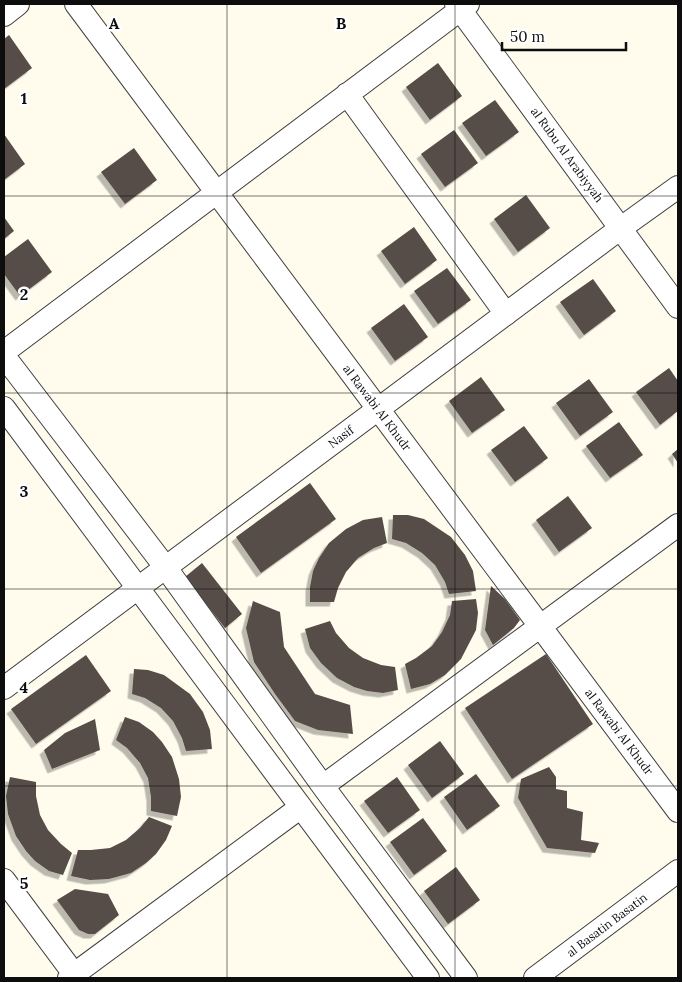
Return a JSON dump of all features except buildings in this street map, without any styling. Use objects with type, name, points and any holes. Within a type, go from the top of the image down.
[{"type":"street","points":[[4,14],[18,4]]},
{"type":"street","name":"al Rawabi Al Khudr","points":[[76,4],[678,811]]},
{"type":"street","points":[[461,6],[348,94],[4,354],[166,568],[323,786],[466,978]]},
{"type":"street","name":"al Rubu Al Arabiyyah","points":[[461,6],[678,307]]},
{"type":"street","points":[[348,94],[506,314]]},
{"type":"street","name":"Nasif","points":[[4,688],[620,228],[678,187]]},
{"type":"street","points":[[4,408],[428,978]]},
{"type":"street","points":[[323,786],[678,525]]},
{"type":"street","points":[[4,880],[73,977],[301,807]]},
{"type":"street","name":"al Basatin Basatin","points":[[535,978],[678,871]]}]
